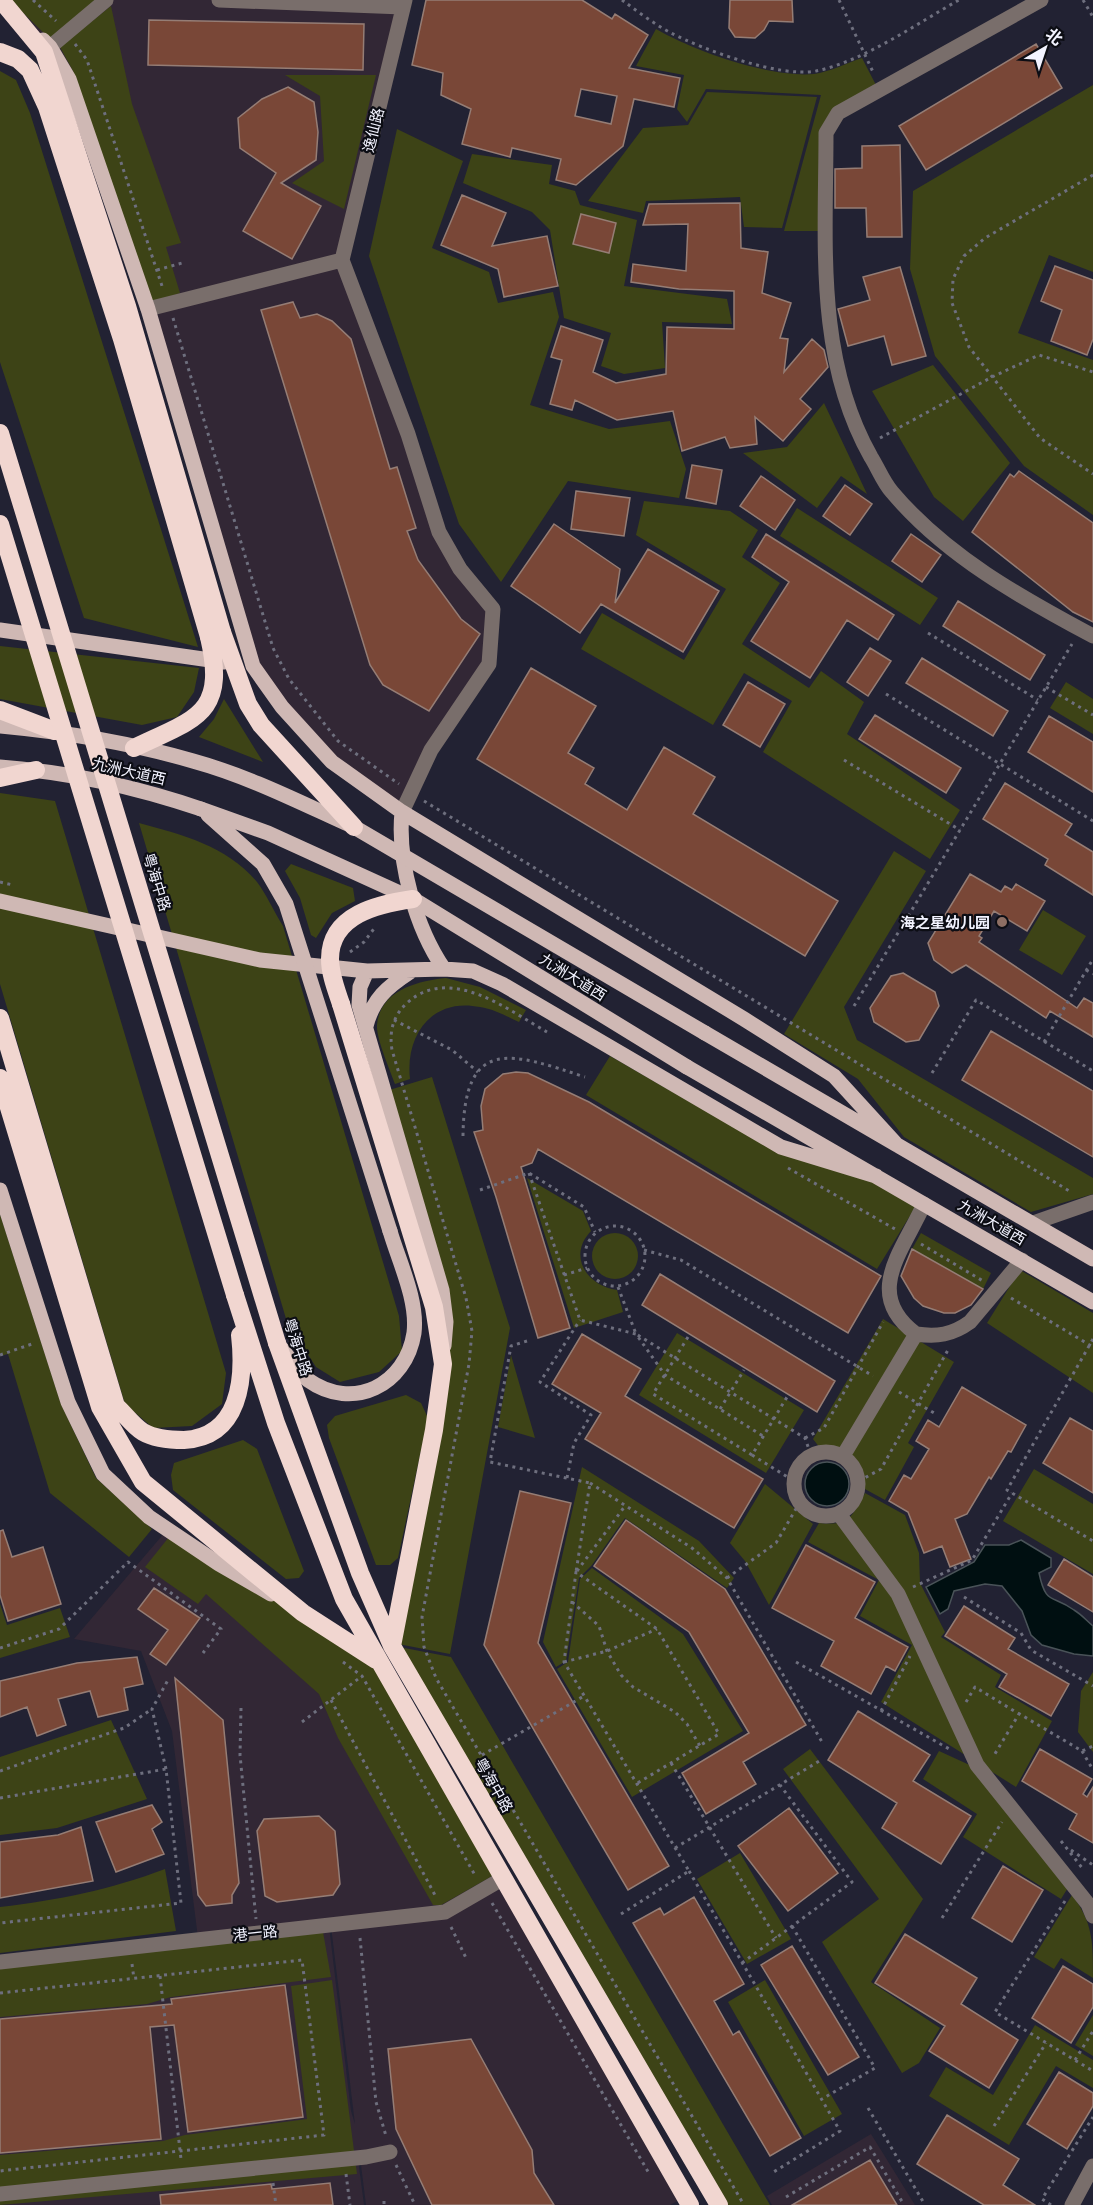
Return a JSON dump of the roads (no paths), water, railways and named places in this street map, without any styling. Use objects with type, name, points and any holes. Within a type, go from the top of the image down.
[{"type":"highway","points":[[5,4],[44,52],[127,306],[215,634],[215,687],[208,704],[183,724],[134,748]]},
{"type":"highway","points":[[0,52],[18,59],[30,70],[47,107],[215,634],[248,704],[261,725],[354,827]]},
{"type":"highway","name":"粤海中路","points":[[0,433],[277,1343],[360,1573],[392,1646],[719,2205]]},
{"type":"highway","points":[[0,524],[235,1295],[276,1423],[344,1599],[690,2205]]},
{"type":"highway","points":[[0,710],[55,731]]},
{"type":"highway","points":[[0,778],[36,770]]},
{"type":"highway","points":[[392,1646],[434,1430],[443,1364],[434,1307],[331,973],[330,957],[343,926],[351,918],[373,907],[413,899]]},
{"type":"highway","points":[[0,1018],[116,1406],[143,1432],[169,1441],[196,1439],[219,1426],[233,1409],[243,1366],[235,1295]]},
{"type":"highway","points":[[0,1078],[100,1407],[143,1482],[303,1613],[380,1663]]},
{"type":"main road","points":[[5,4],[50,47],[69,79],[148,309],[253,666],[282,707],[332,762],[402,812],[744,1018],[834,1076],[897,1145]]},
{"type":"main road","points":[[0,630],[253,666]]},
{"type":"main road","name":"九洲大道西","points":[[0,726],[55,731],[194,761],[272,789],[354,827],[1093,1259]]},
{"type":"main road","name":"九洲大道西","points":[[0,767],[36,770],[157,794],[268,833],[413,899],[687,1067],[1093,1302]]},
{"type":"main road","points":[[201,809],[263,864],[286,904],[413,1307],[414,1331],[410,1350],[387,1380],[371,1390],[353,1395],[331,1392],[307,1379],[277,1343]]},
{"type":"main road","points":[[402,812],[401,827],[405,863],[420,927],[444,969]]},
{"type":"main road","points":[[0,901],[260,960],[367,971],[410,972],[444,969],[473,971],[502,984],[781,1147],[876,1176]]},
{"type":"main road","points":[[367,971],[362,978],[359,996],[366,1026],[442,1290],[446,1322],[443,1364]]},
{"type":"main road","points":[[366,1026],[375,1001],[390,985],[410,972]]},
{"type":"main road","points":[[0,1190],[68,1402],[103,1474],[149,1517],[219,1564],[303,1613]]},
{"type":"street","points":[[50,47],[106,0]]},
{"type":"street","points":[[219,0],[404,4]]},
{"type":"street","points":[[1041,0],[838,113],[826,133],[826,294],[830,328],[844,397],[865,446],[890,491],[951,550],[1022,597],[1087,633]]},
{"type":"street","name":"逸仙路","points":[[342,260],[404,4]]},
{"type":"street","points":[[148,309],[342,260],[408,434],[439,532],[460,569],[493,609],[489,664],[431,750],[402,812]]},
{"type":"street","points":[[1033,1224],[1093,1202]]},
{"type":"street","points":[[924,1204],[887,1288],[892,1308],[901,1323],[916,1334],[933,1336],[960,1330],[970,1322],[1022,1260]]},
{"type":"street","points":[[843,1456],[916,1334]]},
{"type":"street","points":[[822,1452],[843,1456],[856,1471],[859,1481],[854,1501],[839,1514],[817,1515],[800,1502],[794,1481],[796,1471],[811,1455],[822,1452]]},
{"type":"street","points":[[839,1514],[898,1594],[977,1765],[1074,1887],[1093,1916]]},
{"type":"street","name":"港一路","points":[[0,1962],[445,1912],[502,1879]]},
{"type":"street","points":[[0,2194],[344,2160],[390,2152]]},
{"type":"street","points":[[1072,2205],[1093,2166]]},
{"type":"place","name":"海之星幼儿园","points":[[1002,922]]}]
